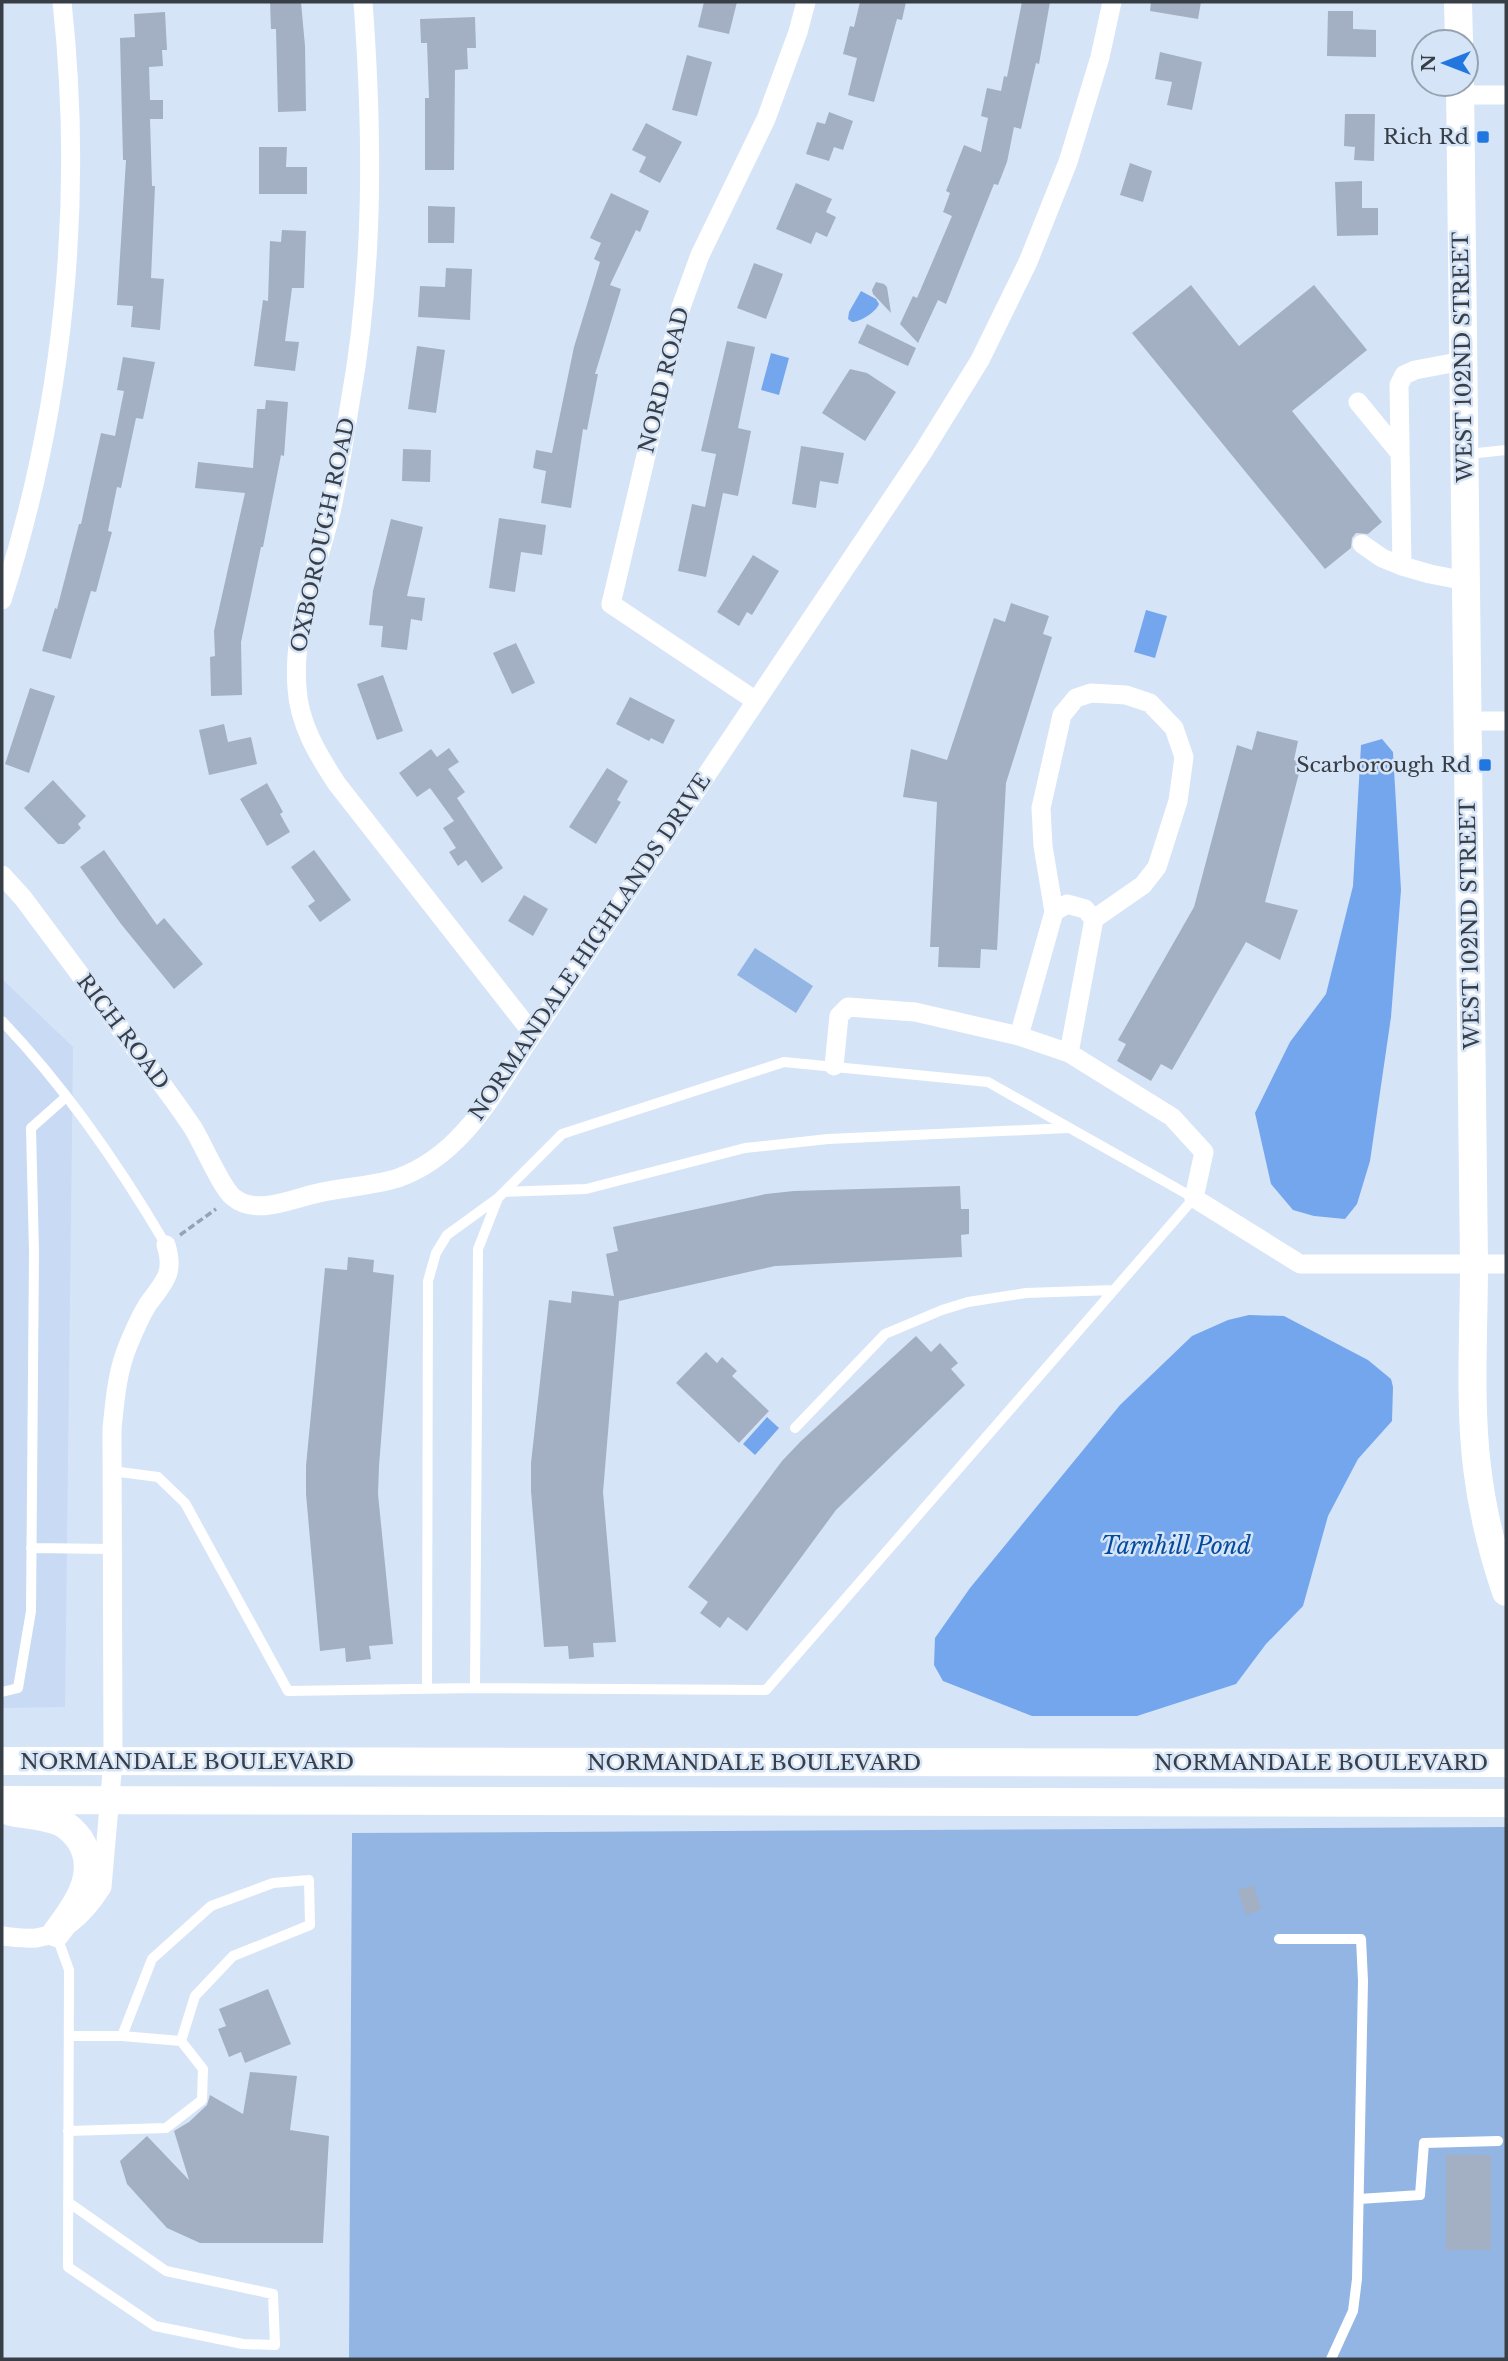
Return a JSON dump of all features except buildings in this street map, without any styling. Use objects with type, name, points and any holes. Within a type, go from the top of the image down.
[{"type":"main road","points":[[1458,2],[1459,28]]},
{"type":"main road","name":"WEST 102ND STREET","points":[[1460,98],[1474,1412],[1476,1466],[1484,1514],[1506,1592]]},
{"type":"main road","name":"NORMANDALE BOULEVARD","points":[[2,1761],[1506,1763]]},
{"type":"main road","name":"NORMANDALE BOULEVARD","points":[[2,1800],[1506,1803]]},
{"type":"main road","points":[[2,1810],[59,1822],[73,1831],[86,1852],[88,1866],[85,1887],[75,1909],[56,1933]]},
{"type":"street","points":[[2,600],[37,472],[55,380],[66,275],[71,170],[69,63],[62,2]]},
{"type":"street","name":"OXBOROUGH ROAD","points":[[363,2],[368,59],[370,172],[365,286],[351,398],[331,510],[302,621],[297,655],[297,690],[304,724],[318,755],[337,784],[533,1034]]},
{"type":"street","name":"NORD ROAD","points":[[756,701],[611,604],[681,307],[700,255],[766,119],[798,32],[806,2]]},
{"type":"street","name":"NORMANDALE HIGHLANDS DRIVE","points":[[232,1197],[247,1204],[265,1206],[323,1191],[369,1186],[400,1177],[429,1164],[454,1144],[475,1119],[923,452],[980,360],[1028,262],[1068,162],[1100,57],[1112,2]]},
{"type":"street","points":[[1480,92],[1506,95]]},
{"type":"street","points":[[1402,566],[1399,385],[1404,376],[1415,370],[1463,361]]},
{"type":"street","points":[[1358,402],[1399,452]]},
{"type":"street","points":[[1362,544],[1382,558],[1402,566],[1430,575],[1466,581]]},
{"type":"street","points":[[1019,1036],[1054,912],[1043,846],[1041,808],[1062,715],[1076,698],[1091,693],[1126,695],[1150,703],[1174,728],[1184,757],[1178,801],[1157,867],[1143,885],[1094,919],[1069,1053]]},
{"type":"street","points":[[1468,720],[1506,721]]},
{"type":"street","name":"RICH ROAD","points":[[2,875],[23,898],[169,1093],[194,1130],[232,1197]]},
{"type":"street","points":[[1054,912],[1067,904],[1085,909],[1094,919]]},
{"type":"street","points":[[835,1066],[839,1016],[848,1007],[915,1012],[1019,1036],[1069,1053],[1171,1117],[1204,1152],[1194,1198],[1300,1264],[1506,1264]]},
{"type":"street","points":[[2,1936],[34,1938],[56,1933],[91,1904],[102,1887],[113,1761],[112,1429],[116,1385],[128,1344],[147,1305],[164,1286],[170,1258],[166,1245]]},
{"type":"lane","points":[[1464,454],[1506,450]]},
{"type":"lane","points":[[2,1021],[22,1042],[102,1143],[166,1245]]},
{"type":"lane","points":[[112,1471],[158,1477],[186,1503],[288,1691],[427,1689],[475,1688],[766,1690],[1194,1198],[988,1083],[835,1066],[785,1062],[562,1135],[501,1195],[447,1236],[436,1253],[428,1280],[427,1689]]},
{"type":"lane","points":[[2,1692],[18,1688],[31,1611],[34,1253],[31,1128],[66,1097]]},
{"type":"lane","points":[[501,1195],[586,1189],[745,1148],[828,1139],[1069,1128]]},
{"type":"lane","points":[[475,1688],[478,1249],[501,1195]]},
{"type":"lane","points":[[795,1428],[885,1334],[968,1302],[1026,1293],[1114,1290]]},
{"type":"lane","points":[[31,1548],[112,1549]]},
{"type":"lane","points":[[122,2036],[152,1959],[211,1906],[273,1883],[309,1880],[310,1925],[233,1956],[195,1996],[181,2041]]},
{"type":"lane","points":[[56,1933],[69,1970],[68,2132],[68,2202],[68,2267],[155,2326],[243,2344],[275,2345],[273,2294],[166,2271],[68,2202]]},
{"type":"lane","points":[[1279,1939],[1361,1939],[1363,1981],[1357,2279],[1353,2311],[1331,2359]]},
{"type":"lane","points":[[68,2132],[166,2128],[202,2100],[203,2069],[181,2041],[122,2036],[69,2036]]},
{"type":"lane","points":[[1359,2199],[1420,2195],[1424,2143],[1497,2141]]},
{"type":"path","points":[[166,1245],[232,1197]]},
{"type":"shaded area","points":[[755,948],[813,986],[796,1013],[737,975]]},
{"type":"shaded area","points":[[2,979],[73,1047],[65,1707],[2,1708]]},
{"type":"shaded area","points":[[1506,1827],[1506,2359],[349,2359],[352,1833]]},
{"type":"water","points":[[861,291],[876,299],[879,304],[867,316],[852,322],[848,319],[849,312]]},
{"type":"water","points":[[771,353],[789,358],[779,395],[761,390]]},
{"type":"water","points":[[1146,610],[1167,616],[1155,658],[1134,652]]},
{"type":"water","points":[[1382,739],[1393,752],[1401,890],[1391,1017],[1370,1161],[1357,1204],[1345,1219],[1314,1216],[1293,1210],[1271,1184],[1255,1113],[1290,1042],[1326,994],[1353,886],[1361,745]]},
{"type":"water","name":"Tarnhill Pond","points":[[1249,1315],[1284,1316],[1368,1360],[1391,1379],[1393,1387],[1392,1421],[1358,1459],[1328,1516],[1303,1606],[1266,1644],[1236,1684],[1137,1716],[1032,1716],[943,1681],[934,1665],[935,1638],[970,1588],[1120,1405],[1192,1336],[1228,1320]]},
{"type":"water","points":[[767,1417],[779,1428],[755,1455],[743,1444]]},
{"type":"place","name":"Rich Rd","points":[[1483,137]]},
{"type":"place","name":"Scarborough Rd","points":[[1485,765]]}]
